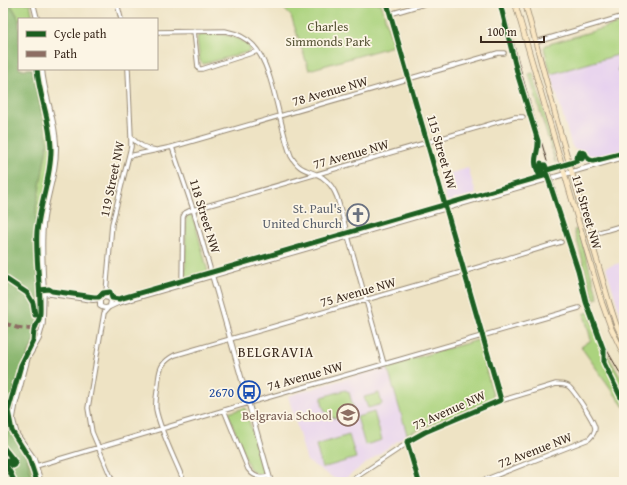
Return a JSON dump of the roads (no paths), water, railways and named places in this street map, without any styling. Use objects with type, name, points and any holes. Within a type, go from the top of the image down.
[{"type":"main road","name":"114 Street NW","points":[[515,3],[608,321],[624,355]]},
{"type":"main road","name":"114 Street NW","points":[[525,3],[571,172],[609,302],[616,324],[624,341]]},
{"type":"street","points":[[33,3],[37,18]]},
{"type":"street","points":[[117,3],[121,18]]},
{"type":"street","name":"115 Street NW","points":[[387,3],[501,400]]},
{"type":"street","points":[[390,14],[427,3]]},
{"type":"street","points":[[536,42],[624,16]]},
{"type":"street","points":[[194,31],[199,69],[258,51]]},
{"type":"street","points":[[158,32],[225,31],[236,34],[249,41],[258,51],[266,68],[289,152],[293,160],[302,169],[327,182],[335,193],[384,364]]},
{"type":"street","name":"78 Avenue NW","points":[[129,156],[172,147],[498,53],[504,53]]},
{"type":"street","points":[[41,482],[30,451],[17,434],[13,419],[28,358],[39,339],[43,324],[43,225],[54,174],[56,145],[53,119],[44,84],[42,70]]},
{"type":"street","name":"119 Street NW","points":[[106,292],[112,224],[129,156],[132,136],[128,70]]},
{"type":"street","name":"77 Avenue NW","points":[[185,213],[193,209],[515,117],[523,117]]},
{"type":"street","name":"78 Avenue NW","points":[[132,136],[135,142],[145,148],[161,150]]},
{"type":"street","name":"118 Street NW","points":[[172,147],[193,209],[271,482]]},
{"type":"street","points":[[93,300],[105,309],[118,303],[212,275],[624,157]]},
{"type":"street","name":"118 Street NW","points":[[182,284],[183,217],[185,213]]},
{"type":"street","points":[[600,232],[624,225]]},
{"type":"street","name":"75 Avenue NW","points":[[163,429],[156,404],[159,376],[162,365],[175,355],[561,242]]},
{"type":"street","points":[[104,313],[99,302],[106,292],[110,299],[110,307],[104,313],[88,408],[90,424],[113,482]]},
{"type":"street","points":[[44,293],[93,300],[102,298],[110,299],[118,303]]},
{"type":"street","name":"74 Avenue NW","points":[[36,466],[224,410],[579,308]]},
{"type":"street","name":"73 Avenue NW","points":[[349,482],[407,442],[425,432],[501,400],[556,384],[568,386],[593,420],[595,428],[594,431]]},
{"type":"street","points":[[224,410],[251,474],[258,478],[269,476]]},
{"type":"street","points":[[163,429],[184,482]]},
{"type":"street","name":"72 Avenue NW","points":[[479,482],[590,439],[594,431]]},
{"type":"street","points":[[407,442],[419,482]]},
{"type":"tram line","points":[[503,3],[553,182],[597,326],[608,352],[624,380]]},
{"type":"place","name":"St. Paul's United Church","points":[[358,215]]},
{"type":"place","name":"2670","points":[[249,392]]},
{"type":"place","name":"Belgravia School","points":[[348,415]]},
{"type":"district","name":"BELGRAVIA","points":[[276,352]]},
{"type":"park label","name":"Charles Simmonds Park","points":[[328,34]]}]
